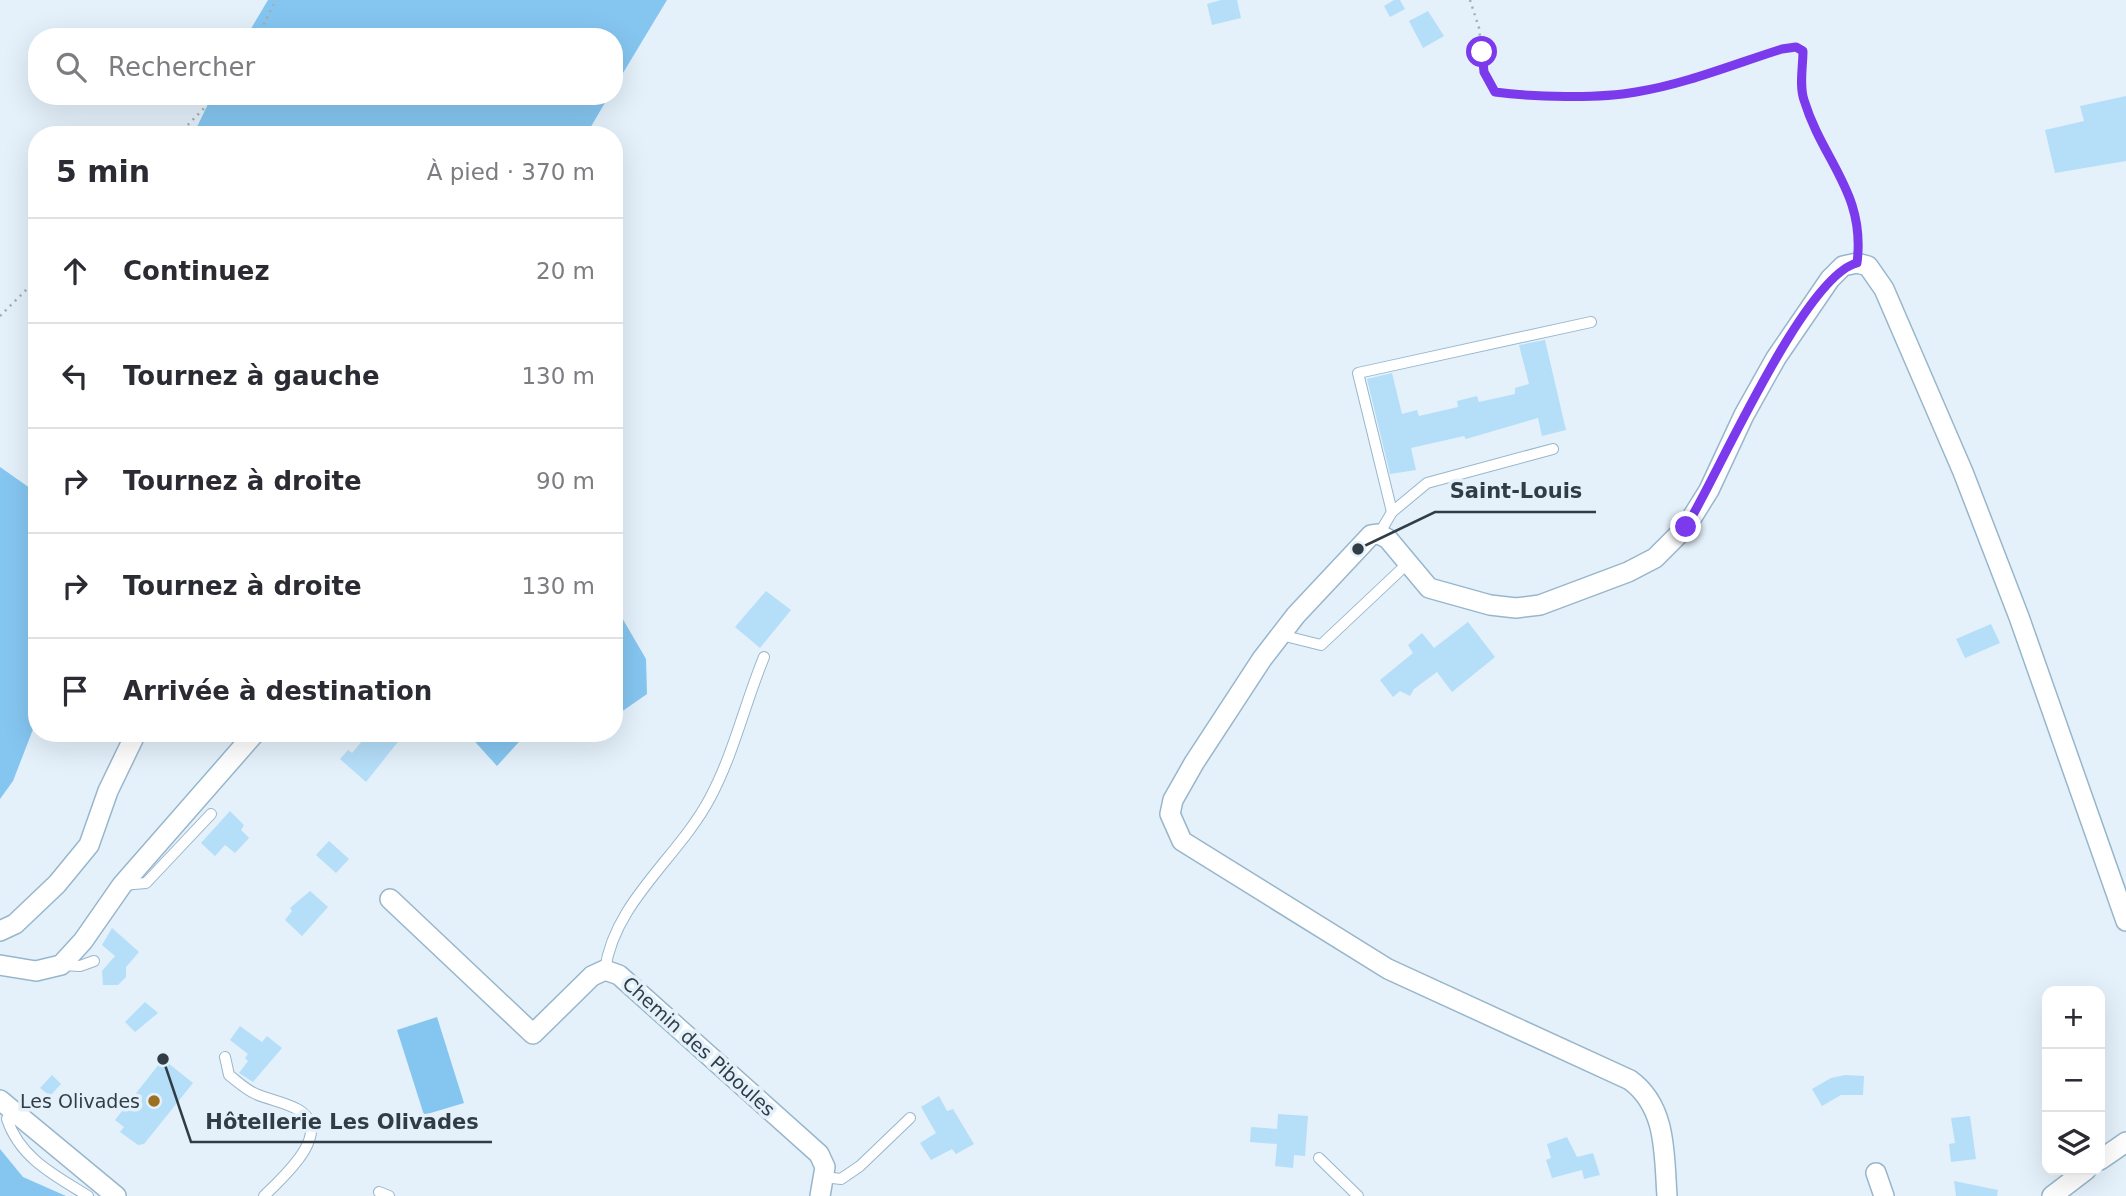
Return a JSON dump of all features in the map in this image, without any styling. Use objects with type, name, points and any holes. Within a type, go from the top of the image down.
[{"type":"street","points":[[1667,1196],[1664,1142],[1656,1110],[1636,1084],[1615,1070],[1388,969],[1182,841],[1176,833],[1170,814],[1173,800],[1194,763],[1281,635],[1371,535],[1379,534],[1388,539],[1429,588],[1516,608],[1553,600],[1628,572],[1655,558],[1686,527],[1709,491],[1744,415],[1806,313],[1830,279],[1843,266],[1857,263],[1868,266],[1884,289],[1963,472],[2019,617],[2126,921]]},
{"type":"street","points":[[0,930],[15,924],[57,884],[89,845],[108,791],[132,742]]},
{"type":"street","points":[[0,965],[36,971],[61,965],[83,941],[121,885],[247,742]]},
{"type":"street","name":"Chemin des Piboules","points":[[390,899],[533,1034],[592,976],[605,970],[619,975],[819,1154],[825,1167],[822,1187]]},
{"type":"street","points":[[6,1105],[117,1196]]},
{"type":"street","points":[[2105,1157],[2126,1142]]},
{"type":"street","points":[[1876,1173],[1884,1196]]},
{"type":"street","points":[[2052,1196],[2079,1175]]},
{"type":"lane","points":[[1392,512],[1358,373],[1591,321]]},
{"type":"lane","points":[[1379,534],[1392,512],[1427,483],[1553,449]]},
{"type":"lane","points":[[1281,635],[1321,645],[1407,564]]},
{"type":"lane","points":[[605,970],[607,952],[618,923],[709,799],[726,764],[764,657]]},
{"type":"lane","points":[[121,885],[146,883],[211,814]]},
{"type":"lane","points":[[61,965],[80,966],[94,961]]},
{"type":"lane","points":[[225,1057],[229,1075],[253,1093],[301,1111],[311,1126],[310,1142],[292,1167],[264,1196]]},
{"type":"lane","points":[[6,1105],[12,1136],[34,1162],[88,1196]]},
{"type":"lane","points":[[822,1187],[841,1179],[860,1166],[910,1118]]},
{"type":"lane","points":[[1319,1158],[1358,1196]]},
{"type":"path","points":[[262,28],[276,0]]},
{"type":"path","points":[[1470,0],[1479,28],[1488,83],[1495,92],[1517,95],[1633,93],[1672,85],[1796,47],[1803,51],[1803,98],[1851,195],[1858,221],[1857,263]]},
{"type":"path","points":[[187,126],[207,105]]},
{"type":"path","points":[[0,316],[28,288]]},
{"type":"shaded area","points":[[268,0],[667,0],[623,73],[623,28],[251,28]]},
{"type":"shaded area","points":[[208,105],[604,105],[591,126],[197,126]]},
{"type":"shaded area","points":[[0,467],[28,487],[28,742],[13,781],[0,799]]},
{"type":"shaded area","points":[[623,619],[646,659],[647,694],[623,711]]},
{"type":"shaded area","points":[[475,742],[519,742],[497,766]]},
{"type":"shaded area","points":[[437,1017],[464,1103],[424,1115],[397,1030]]},
{"type":"shaded area","points":[[0,1149],[23,1177],[66,1196],[0,1196]]},
{"type":"building","points":[[1221,0],[1237,0],[1241,18],[1212,25],[1207,4]]},
{"type":"building","points":[[1394,0],[1400,0],[1405,9],[1390,17],[1384,6]]},
{"type":"building","points":[[1428,11],[1444,36],[1423,48],[1409,21]]},
{"type":"building","points":[[2126,96],[2126,161],[2055,173],[2045,130],[2084,121],[2080,106]]},
{"type":"building","points":[[1545,340],[1566,430],[1542,436],[1538,418],[1466,439],[1464,436],[1411,448],[1416,470],[1390,474],[1367,379],[1392,373],[1402,414],[1417,410],[1419,416],[1458,407],[1457,401],[1477,396],[1479,402],[1515,394],[1515,388],[1529,384],[1519,345]]},
{"type":"building","points":[[766,591],[791,610],[760,648],[735,627]]},
{"type":"building","points":[[1468,622],[1495,657],[1452,692],[1437,672],[1414,689],[1410,696],[1400,691],[1393,697],[1380,680],[1413,653],[1408,645],[1422,633],[1434,648]]},
{"type":"building","points":[[1991,624],[2000,643],[1965,658],[1956,639]]},
{"type":"building","points":[[361,742],[398,742],[366,782],[340,759],[348,750],[352,753]]},
{"type":"building","points":[[230,811],[244,825],[241,830],[249,838],[235,853],[225,845],[215,856],[201,843]]},
{"type":"building","points":[[329,841],[349,859],[336,873],[316,855]]},
{"type":"building","points":[[310,891],[328,907],[302,936],[285,920],[292,911],[290,908]]},
{"type":"building","points":[[112,928],[139,952],[126,967],[126,977],[118,985],[103,985],[102,971],[115,956],[102,945]]},
{"type":"building","points":[[145,1002],[158,1013],[135,1032],[125,1022]]},
{"type":"building","points":[[240,1026],[262,1042],[267,1036],[282,1048],[253,1082],[239,1073],[248,1061],[245,1058],[248,1054],[230,1040]]},
{"type":"building","name":"Les Olivades","points":[[163,1059],[193,1083],[144,1144],[138,1145],[120,1132],[124,1127],[115,1120]]},
{"type":"building","points":[[52,1075],[61,1084],[50,1096],[40,1088]]},
{"type":"building","points":[[1845,1075],[1864,1076],[1863,1095],[1841,1095],[1822,1106],[1812,1089],[1831,1078]]},
{"type":"building","points":[[939,1096],[947,1111],[953,1109],[974,1144],[956,1154],[952,1149],[931,1160],[920,1143],[936,1133],[921,1107]]},
{"type":"building","points":[[1278,1114],[1308,1116],[1305,1156],[1294,1155],[1293,1168],[1275,1166],[1277,1144],[1250,1142],[1251,1127],[1277,1129]]},
{"type":"building","points":[[1970,1116],[1976,1159],[1951,1162],[1949,1144],[1955,1143],[1951,1118]]},
{"type":"building","points":[[1567,1137],[1577,1157],[1593,1153],[1600,1175],[1584,1179],[1582,1170],[1552,1178],[1546,1160],[1551,1158],[1547,1144]]},
{"type":"building","points":[[1954,1181],[1998,1190],[1997,1196],[1956,1196]]},
{"type":"place","name":"Saint-Louis","points":[[1358,549]]},
{"type":"place","name":"Hôtellerie Les Olivades","points":[[163,1059]]},
{"type":"place","name":"Les Olivades","points":[[154,1101]]},
{"type":"route","points":[[1482,52],[1484,72],[1495,92],[1517,95],[1633,93],[1672,85],[1782,49],[1796,47],[1803,51],[1803,98],[1824,146],[1851,195],[1860,241],[1857,263],[1843,266],[1830,279],[1776,358],[1744,415],[1709,491],[1686,527]]}]
